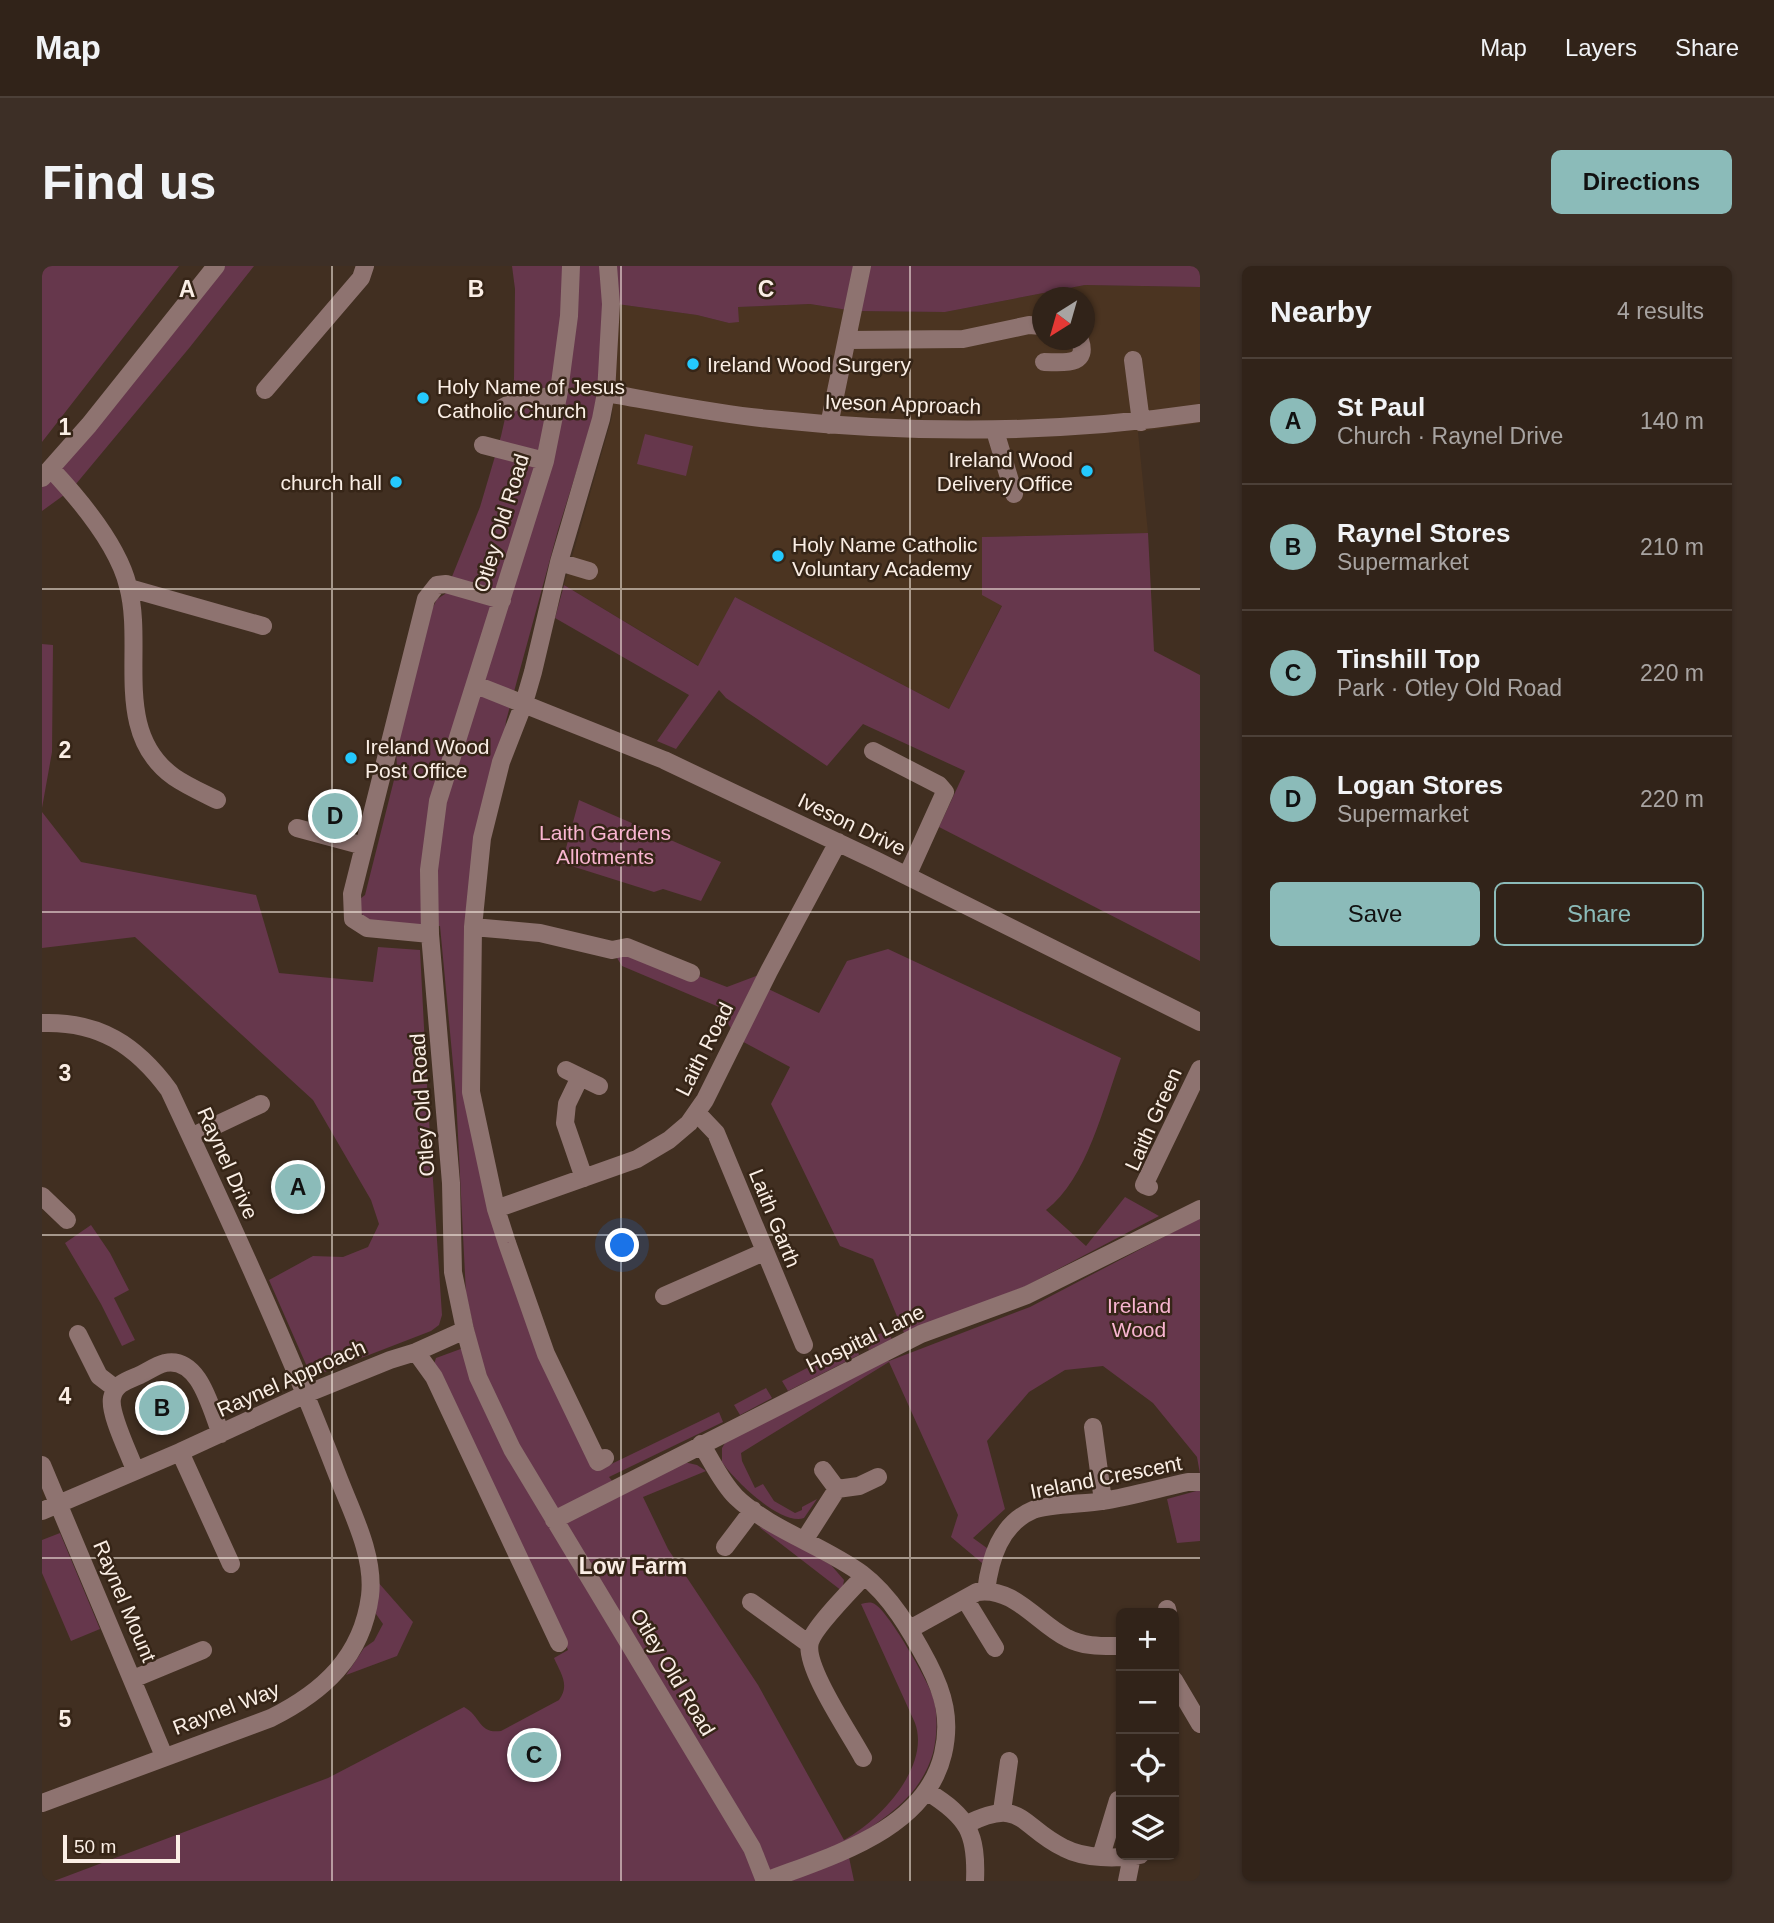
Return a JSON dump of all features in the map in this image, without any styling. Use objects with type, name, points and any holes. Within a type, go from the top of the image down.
[{"type":"street","points":[[216,266],[47,474],[71,490],[110,545],[129,588],[134,645],[135,712],[144,743],[151,755],[174,777],[217,800]]},
{"type":"street","points":[[265,390],[361,278],[365,266]]},
{"type":"street","name":"Otley Old Road","points":[[571,266],[569,316],[558,397],[545,461],[477,685],[438,801],[429,870],[430,934],[451,1183],[453,1272],[478,1377],[512,1449],[746,1838],[765,1881]]},
{"type":"street","points":[[605,1458],[598,1462],[546,1354],[496,1209],[471,1092],[473,927],[482,838],[501,762],[524,703],[559,562],[601,419],[606,393],[611,304],[608,266]]},
{"type":"street","points":[[829,425],[862,266]]},
{"type":"street","points":[[848,340],[962,339],[1032,325]]},
{"type":"street","points":[[1044,362],[1073,362],[1079,358],[1082,350]]},
{"type":"street","points":[[1133,360],[1141,422]]},
{"type":"street","name":"Iveson Approach","points":[[606,393],[766,419],[829,425],[995,431],[1141,422],[1200,413]]},
{"type":"street","points":[[500,409],[530,396],[558,397]]},
{"type":"street","points":[[995,431],[1014,494]]},
{"type":"street","points":[[483,445],[545,461]]},
{"type":"street","points":[[559,562],[589,571]]},
{"type":"street","points":[[430,934],[367,928],[353,919],[352,894],[426,599],[437,585],[446,584],[502,600]]},
{"type":"street","points":[[129,588],[263,626]]},
{"type":"street","name":"Iveson Drive","points":[[477,685],[664,760],[838,842],[1200,1022]]},
{"type":"street","points":[[873,751],[939,785],[945,792],[907,876]]},
{"type":"street","points":[[297,828],[365,846]]},
{"type":"street","name":"Laith Road","points":[[496,1209],[650,1152],[669,1140],[697,1113],[838,842]]},
{"type":"street","points":[[473,927],[540,933],[612,950],[627,947],[691,973]]},
{"type":"street","name":"Raynel Drive","points":[[42,1023],[73,1023],[109,1035],[135,1051],[169,1090],[306,1394]]},
{"type":"street","name":"Laith Green","points":[[1149,1186],[1144,1185],[1200,1069]]},
{"type":"street","points":[[584,1178],[565,1123],[573,1073],[599,1086]]},
{"type":"street","points":[[191,1137],[261,1104]]},
{"type":"street","name":"Laith Garth","points":[[697,1113],[716,1133],[804,1345]]},
{"type":"street","points":[[42,1196],[67,1220]]},
{"type":"street","name":"Hospital Lane","points":[[554,1520],[921,1334],[1027,1295],[1200,1209]]},
{"type":"street","points":[[664,1296],[764,1252]]},
{"type":"street","name":"Raynel Approach","points":[[42,1511],[221,1434],[306,1394],[416,1352],[465,1330]]},
{"type":"street","points":[[78,1334],[99,1376],[116,1389]]},
{"type":"street","points":[[416,1352],[434,1377],[559,1643]]},
{"type":"street","points":[[135,1470],[113,1410],[112,1399],[121,1383],[166,1363],[189,1368],[198,1377],[221,1434]]},
{"type":"street","name":"Raynel Way","points":[[42,1803],[271,1717],[299,1704],[320,1689],[338,1671],[364,1624],[370,1595],[370,1570],[363,1543],[306,1394]]},
{"type":"street","points":[[1093,1427],[1103,1501]]},
{"type":"street","points":[[701,1444],[728,1487],[753,1510],[864,1576],[886,1598],[910,1629],[936,1679],[946,1713],[947,1734],[935,1780],[928,1792],[876,1834],[845,1850],[765,1881]]},
{"type":"street","points":[[180,1452],[231,1564]]},
{"type":"street","name":"Raynel Mount","points":[[42,1465],[164,1756]]},
{"type":"street","points":[[823,1470],[837,1489]]},
{"type":"street","points":[[805,1539],[837,1489],[859,1486],[878,1477]]},
{"type":"street","name":"Ireland Crescent","points":[[986,1591],[993,1554],[1001,1538],[1016,1522],[1034,1510],[1103,1501],[1188,1482],[1200,1482]]},
{"type":"street","points":[[726,1547],[753,1510]]},
{"type":"street","points":[[863,1758],[847,1726],[831,1705],[811,1660],[809,1644],[818,1629],[864,1576]]},
{"type":"street","points":[[910,1629],[977,1592],[986,1591],[1015,1601],[1067,1638],[1082,1644],[1116,1646]]},
{"type":"street","points":[[965,1599],[995,1648]]},
{"type":"street","points":[[751,1602],[809,1644]]},
{"type":"street","points":[[133,1679],[203,1650]]},
{"type":"street","points":[[1179,1688],[1200,1724]]},
{"type":"street","points":[[1002,1811],[1009,1761]]},
{"type":"street","points":[[928,1792],[957,1812],[967,1824],[975,1859],[972,1880]]},
{"type":"street","points":[[1101,1856],[1116,1807]]},
{"type":"street","points":[[967,1824],[1002,1811],[1026,1821],[1066,1849],[1116,1856]]},
{"type":"street","points":[[1127,1881],[1135,1860]]},
{"type":"shaded area","points":[[1085,285],[1200,287],[1200,423],[1138,432],[1148,533],[983,537],[1002,605],[949,709],[735,597],[699,666],[564,585],[612,417],[617,304],[697,315],[729,323],[737,307],[810,304],[854,311],[945,312],[1032,295],[1032,350],[1095,350],[1095,287],[1075,287]]},
{"type":"green space","points":[[42,266],[179,266],[42,442]]},
{"type":"green space","points":[[216,266],[254,266],[71,490],[42,511],[42,478]]},
{"type":"green space","points":[[512,266],[601,266],[604,305],[597,406],[558,530],[506,721],[501,762],[482,838],[471,1092],[546,1354],[603,1468],[719,1412],[723,1422],[609,1477],[621,1492],[684,1462],[697,1465],[706,1471],[643,1497],[668,1549],[758,1685],[844,1840],[872,1820],[899,1791],[916,1757],[918,1740],[915,1723],[861,1604],[872,1603],[882,1611],[926,1680],[936,1713],[933,1753],[927,1769],[910,1795],[873,1826],[846,1843],[854,1881],[54,1881],[328,1778],[464,1707],[488,1730],[501,1731],[559,1700],[564,1689],[563,1679],[554,1658],[568,1650],[459,1415],[433,1367],[436,1358],[477,1343],[466,1294],[456,1096],[440,926],[369,922],[361,913],[360,899],[365,895],[397,768],[396,748],[432,609],[437,599],[445,594],[480,507],[501,436],[514,379],[515,289]]},
{"type":"green space","points":[[616,266],[1200,266],[1200,287],[1032,287],[1032,295],[945,312],[854,311],[810,304],[738,307],[739,322],[729,323],[697,315],[617,304]]},
{"type":"green space","points":[[645,434],[693,446],[686,476],[637,464]]},
{"type":"green space","points":[[1148,533],[1154,651],[1200,675],[1200,961],[939,827],[965,771],[863,724],[827,766],[726,698],[719,690],[676,749],[657,741],[689,695],[555,618],[564,585],[698,666],[735,597],[949,709],[1002,606],[982,595],[982,537]]},
{"type":"green space","points":[[42,644],[53,645],[52,752],[42,808]]},
{"type":"green space","name":"Laith Gardens Allotments","points":[[579,800],[721,862],[701,901],[663,889],[654,892],[562,863]]},
{"type":"green space","points":[[42,812],[81,862],[256,895],[279,973],[373,982],[378,947],[420,950],[442,1315],[439,1325],[431,1331],[317,1375],[308,1369],[269,1280],[313,1256],[343,1257],[368,1247],[379,1224],[371,1200],[313,1100],[135,937],[42,948]]},
{"type":"green space","points":[[888,949],[1121,1058],[1101,1119],[1083,1161],[1073,1180],[1046,1210],[1086,1246],[1125,1197],[1159,1216],[1024,1287],[904,1333],[873,1259],[840,1246],[771,1104],[790,1067],[736,1038],[719,1007],[622,966],[612,950],[691,973],[727,987],[769,971],[762,986],[819,1013],[847,961]]},
{"type":"green space","name":"Ireland Wood","points":[[1200,1218],[1200,1474],[1197,1457],[1153,1403],[1103,1366],[1065,1370],[1029,1392],[987,1441],[1005,1509],[973,1538],[991,1551],[982,1563],[951,1537],[958,1515],[889,1362],[741,1453],[755,1488],[763,1484],[774,1501],[795,1513],[817,1499],[804,1518],[794,1519],[771,1509],[747,1490],[722,1462],[722,1448],[728,1438],[887,1359],[889,1361],[1030,1307]]},
{"type":"green space","points":[[91,1225],[110,1253],[129,1290],[114,1298],[135,1340],[122,1346],[65,1243]]},
{"type":"green space","points":[[888,1330],[892,1340],[869,1350],[865,1340]]},
{"type":"green space","points":[[855,1343],[859,1355],[788,1391],[782,1381]]},
{"type":"green space","points":[[766,1388],[772,1398],[740,1415],[734,1405]]},
{"type":"green space","points":[[1200,1490],[1200,1541],[1177,1543],[1167,1499]]},
{"type":"green space","points":[[759,1527],[768,1529],[831,1565],[844,1580],[842,1591]]},
{"type":"green space","points":[[60,1533],[100,1629],[71,1641],[42,1573],[42,1540]]},
{"type":"green space","points":[[377,1581],[413,1622],[397,1656],[346,1675],[364,1648],[374,1641],[383,1624],[376,1614]]},
{"type":"place","name":"Ireland Wood Surgery","points":[[693,364]]},
{"type":"place","name":"Holy Name of Jesus Catholic Church","points":[[423,398]]},
{"type":"place","name":"Ireland Wood Delivery Office","points":[[1087,471]]},
{"type":"place","name":"church hall","points":[[396,482]]},
{"type":"place","name":"Holy Name Catholic Voluntary Academy","points":[[778,556]]},
{"type":"place","name":"Ireland Wood Post Office","points":[[351,758]]},
{"type":"place","name":"Logan Stores","points":[[335,816]]},
{"type":"place","name":"St Paul","points":[[298,1187]]},
{"type":"place","name":"Raynel Stores","points":[[162,1408]]},
{"type":"place","name":"Tinshill Top","points":[[534,1755]]},
{"type":"district","name":"Low Farm","points":[[633,1566]]}]
